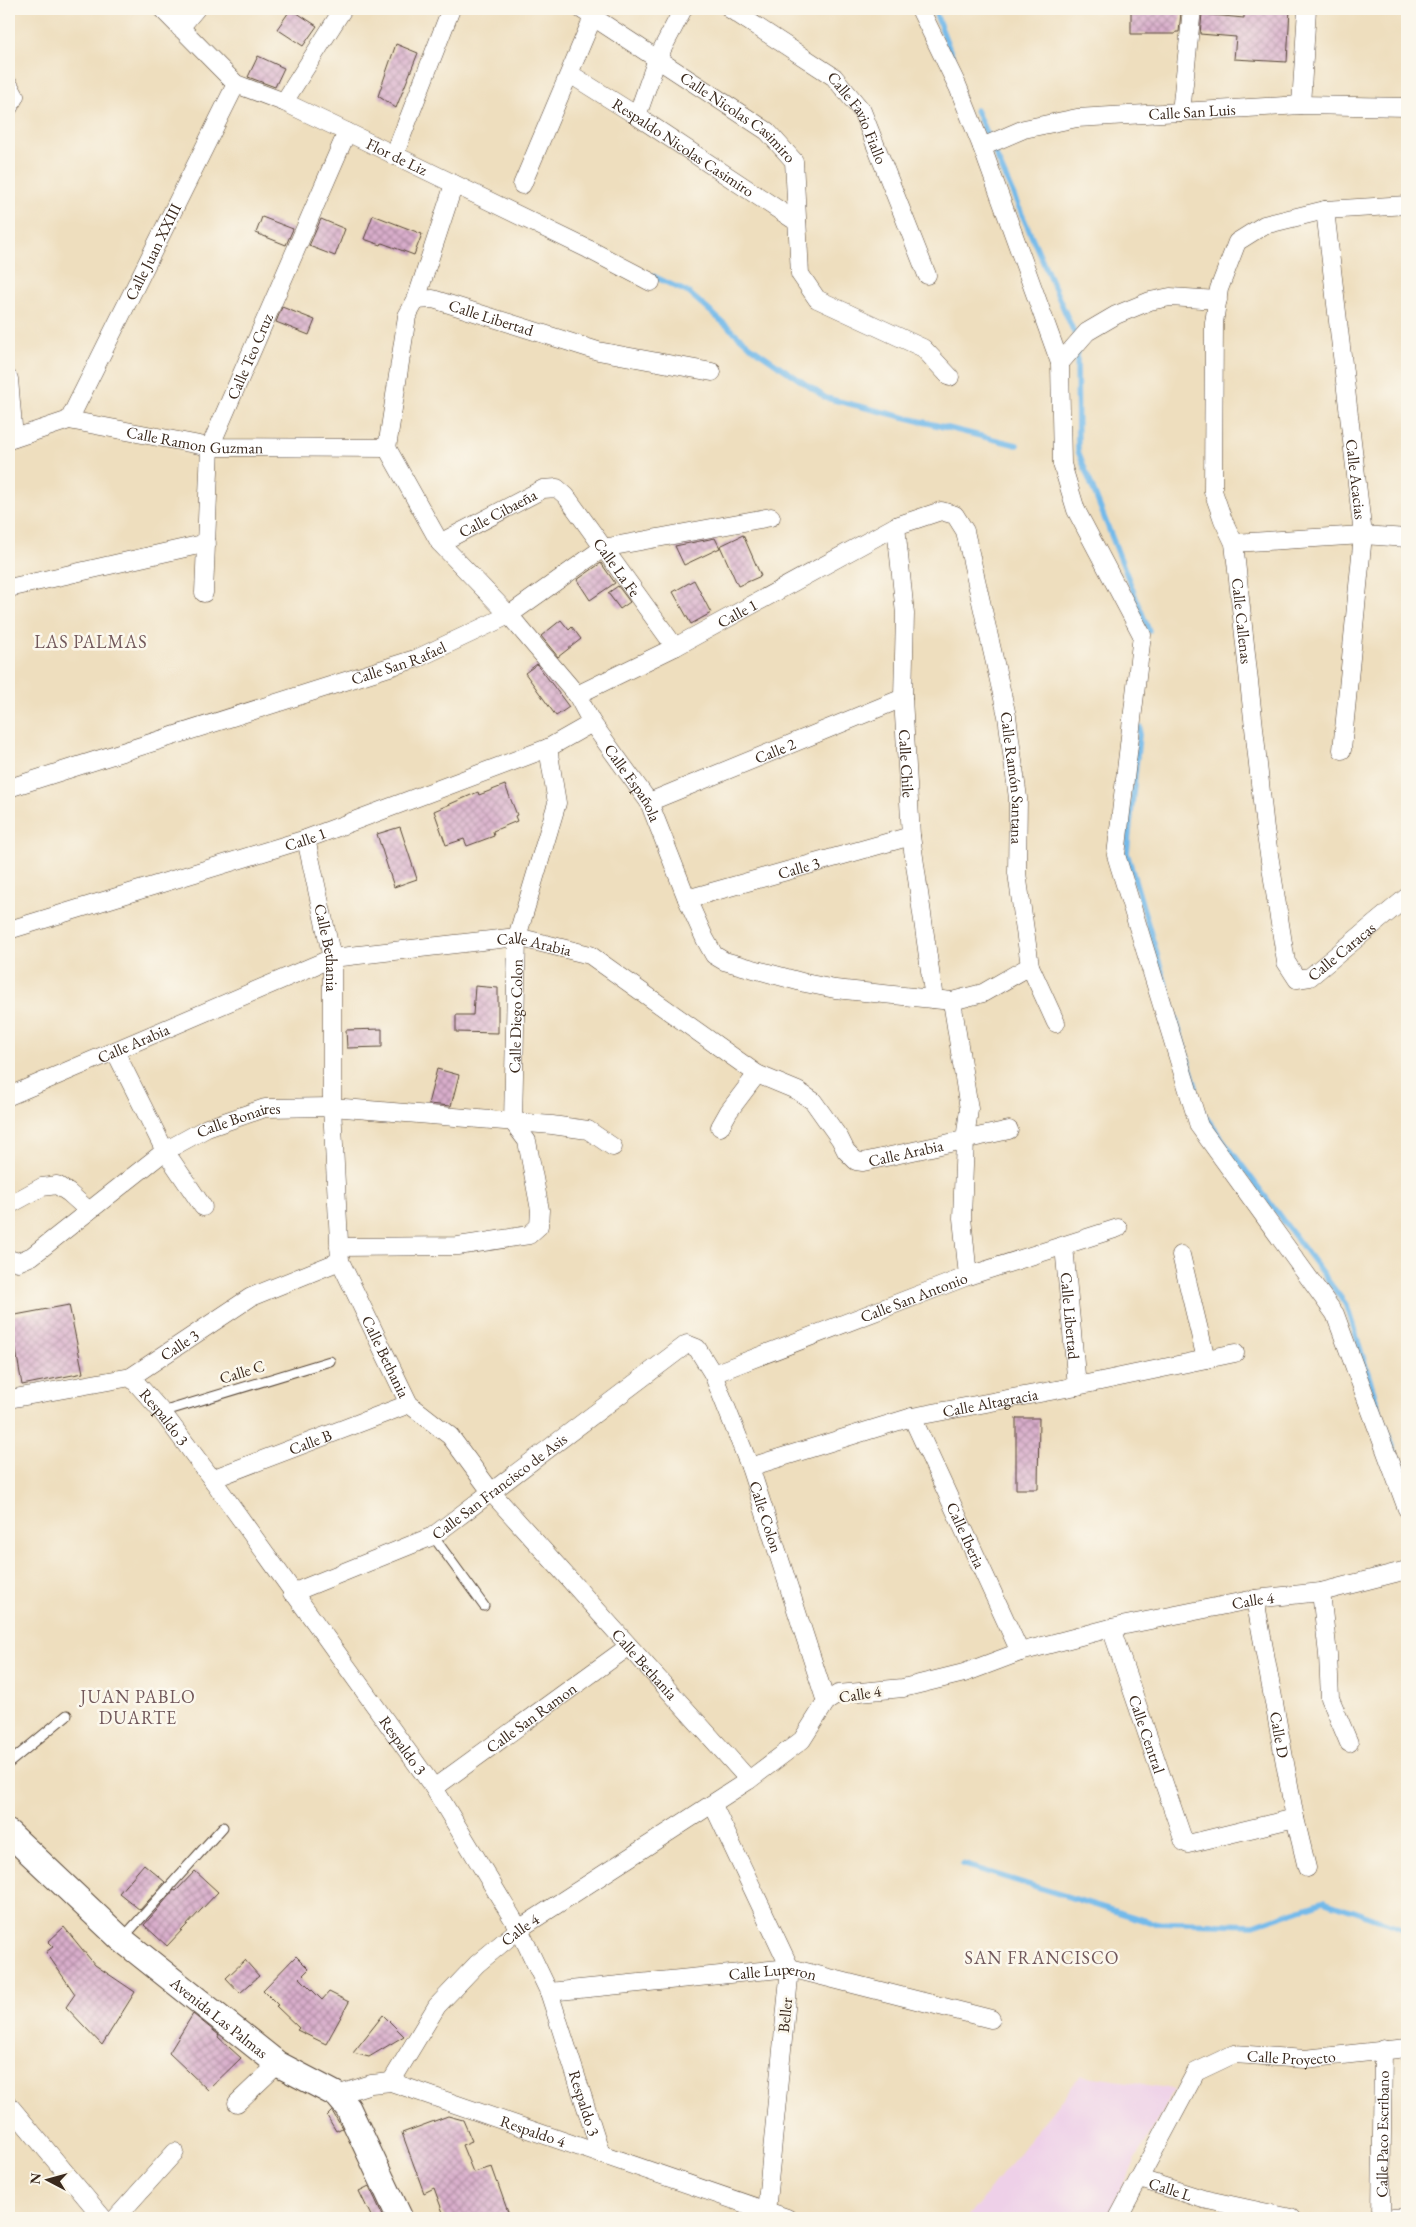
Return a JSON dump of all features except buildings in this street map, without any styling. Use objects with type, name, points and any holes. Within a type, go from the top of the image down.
[{"type":"street","name":"Flor de Liz","points":[[162,9],[236,84],[284,102],[347,132],[588,249],[651,282]]},
{"type":"street","points":[[180,28],[196,9]]},
{"type":"street","points":[[284,102],[343,9]]},
{"type":"street","points":[[394,156],[450,9]]},
{"type":"street","points":[[637,116],[657,59],[683,9]]},
{"type":"street","name":"Calle Favio Fiallo","points":[[730,9],[834,77],[862,111],[927,276]]},
{"type":"street","points":[[920,9],[958,87],[982,147],[1060,363],[1062,464],[1076,510],[1142,635],[1116,855],[1199,1126],[1335,1314],[1407,1509]]},
{"type":"street","points":[[1181,112],[1192,9]]},
{"type":"street","points":[[1301,105],[1307,9]]},
{"type":"street","points":[[522,186],[570,74],[587,13]]},
{"type":"street","name":"Calle Nicolas Casimiro","points":[[587,13],[767,131],[794,161],[800,274],[816,299],[923,348],[950,378]]},
{"type":"street","name":"Respaldo Nicolas Casimiro","points":[[570,74],[797,222]]},
{"type":"street","name":"Calle Juan XXIII","points":[[69,420],[236,84]]},
{"type":"street","name":"Calle San Luis","points":[[982,147],[1024,129],[1077,118],[1301,105],[1407,107]]},
{"type":"street","name":"Calle Teo Cruz","points":[[204,593],[210,447],[347,132]]},
{"type":"street","points":[[387,448],[407,316],[416,300],[454,184]]},
{"type":"street","name":"Calle Callenas","points":[[1297,979],[1286,962],[1265,829],[1234,543],[1213,492],[1214,323],[1228,263],[1238,242],[1264,225],[1325,210],[1407,205]]},
{"type":"street","name":"Calle Acacias","points":[[1325,210],[1363,535],[1342,750]]},
{"type":"street","points":[[1060,363],[1087,332],[1116,316],[1150,302],[1170,297],[1218,300]]},
{"type":"street","name":"Calle Libertad","points":[[416,300],[433,299],[598,351],[712,372]]},
{"type":"street","points":[[9,379],[12,439]]},
{"type":"street","name":"Calle Ramon Guzman","points":[[12,439],[69,420],[210,447],[387,448]]},
{"type":"street","name":"Calle Española","points":[[387,448],[440,543],[509,615],[577,695],[592,723],[648,802],[686,899],[714,954],[724,961],[820,986],[952,1002]]},
{"type":"street","name":"Calle Cibaeña","points":[[440,543],[543,489],[557,488]]},
{"type":"street","name":"Calle La Fe","points":[[557,488],[566,496],[675,647]]},
{"type":"street","name":"Calle 1","points":[[577,695],[675,647],[896,526],[941,512],[956,515],[965,531]]},
{"type":"street","name":"Calle San Rafael","points":[[10,782],[418,658],[509,615],[603,548],[771,518]]},
{"type":"street","name":"Calle Chile","points":[[896,526],[905,614],[903,698],[910,836],[934,999]]},
{"type":"street","name":"Calle Ramón Santana","points":[[965,531],[1007,716],[1018,798],[1017,873],[1030,966],[1056,1023]]},
{"type":"street","points":[[1234,543],[1363,535],[1407,538]]},
{"type":"street","points":[[9,588],[207,542]]},
{"type":"street","name":"Calle 2","points":[[648,802],[903,698]]},
{"type":"street","name":"Calle 1","points":[[9,930],[306,839],[548,748],[592,723]]},
{"type":"street","name":"Calle Diego Colon","points":[[513,1122],[517,937],[557,803],[548,748]]},
{"type":"street","name":"Calle 3","points":[[686,899],[910,836]]},
{"type":"street","name":"Calle Bethania","points":[[306,839],[332,958],[332,1107],[340,1254],[409,1404],[450,1436],[492,1493],[749,1780]]},
{"type":"street","name":"Calle Caracas","points":[[1297,979],[1310,977],[1407,897]]},
{"type":"street","name":"Calle Arabia","points":[[9,1096],[332,958],[517,937],[590,955],[757,1074],[798,1091],[813,1101],[840,1139],[846,1151],[856,1160],[863,1162],[1009,1130]]},
{"type":"street","points":[[968,1276],[962,1218],[965,1140],[969,1108],[952,1002],[983,993],[1030,966]]},
{"type":"street","points":[[115,1051],[165,1150],[203,1208]]},
{"type":"street","points":[[720,1127],[729,1111],[757,1074]]},
{"type":"street","name":"Calle Bonaires","points":[[9,1258],[18,1262],[32,1256],[165,1150],[207,1128],[265,1108],[332,1107],[588,1130],[613,1147]]},
{"type":"street","points":[[340,1254],[458,1246],[529,1235],[539,1226],[540,1210],[527,1141],[513,1122]]},
{"type":"street","points":[[9,1204],[42,1187],[56,1185],[69,1193],[89,1211]]},
{"type":"street","name":"Calle San Antonio","points":[[713,1374],[968,1276],[1118,1228]]},
{"type":"street","name":"Calle Libertad","points":[[1064,1246],[1077,1386]]},
{"type":"street","name":"Calle 3","points":[[9,1398],[131,1377],[251,1297],[340,1254]]},
{"type":"street","points":[[1181,1255],[1206,1359]]},
{"type":"street","name":"Calle Colon","points":[[687,1344],[697,1348],[713,1374],[750,1467],[826,1702]]},
{"type":"street","name":"Calle San Francisco de Asis","points":[[292,1593],[433,1536],[687,1344]]},
{"type":"street","name":"Calle Altagracia","points":[[750,1467],[912,1417],[1077,1386],[1235,1353]]},
{"type":"street","name":"Respaldo 3","points":[[131,1377],[162,1412],[212,1479],[292,1593],[434,1788],[519,1929],[549,1992],[601,2154]]},
{"type":"street","name":"Calle B","points":[[212,1479],[409,1404]]},
{"type":"street","name":"Calle Iberia","points":[[912,1417],[1020,1652]]},
{"type":"street","name":"Calle 4","points":[[391,2082],[437,2006],[477,1964],[519,1929],[749,1780],[802,1740],[826,1702],[838,1694],[903,1688],[964,1673],[1020,1652],[1111,1628],[1255,1599],[1321,1592],[1407,1570]]},
{"type":"street","points":[[1321,1592],[1328,1655],[1330,1698],[1349,1743]]},
{"type":"street","name":"Calle D","points":[[1255,1599],[1295,1818],[1307,1868]]},
{"type":"street","name":"Calle Central","points":[[1111,1628],[1184,1842],[1188,1844],[1295,1818]]},
{"type":"street","name":"Calle San Ramon","points":[[434,1788],[628,1647]]},
{"type":"street","points":[[713,1805],[790,1968]]},
{"type":"street","name":"Avenida Las Palmas","points":[[9,1832],[121,1939],[278,2064],[336,2095],[348,2108],[400,2218]]},
{"type":"street","name":"Calle Luperon","points":[[549,1992],[790,1968],[991,2019]]},
{"type":"street","name":"Beller","points":[[766,2212],[790,1968]]},
{"type":"street","name":"Calle Proyecto","points":[[1118,2218],[1196,2072],[1234,2054],[1304,2059],[1383,2049],[1407,2048]]},
{"type":"street","name":"Calle Paco Escribano","points":[[1381,2218],[1383,2049]]},
{"type":"street","points":[[237,2103],[278,2064]]},
{"type":"street","name":"Respaldo 4","points":[[336,2095],[371,2084],[391,2082],[513,2126],[787,2218]]},
{"type":"street","points":[[9,2105],[103,2218]]},
{"type":"street","points":[[116,2218],[175,2152]]},
{"type":"street","name":"Calle L","points":[[1140,2179],[1203,2199],[1290,2218]]},
{"type":"street","points":[[1394,2218],[1407,2217]]},
{"type":"lane","name":"Calle C","points":[[162,1412],[330,1361]]},
{"type":"lane","points":[[433,1536],[484,1606]]},
{"type":"lane","points":[[9,1763],[67,1715]]},
{"type":"lane","points":[[121,1939],[223,1827]]},
{"type":"shaded area","points":[[1081,2075],[1174,2089],[1105,2218],[967,2218]]},
{"type":"waterway","points":[[934,9],[953,58]]},
{"type":"waterway","points":[[976,110],[1077,339]]},
{"type":"waterway","points":[[653,276],[689,293],[750,346],[826,398],[1017,445]]},
{"type":"waterway","points":[[1077,351],[1078,451],[1149,631]]},
{"type":"waterway","points":[[1140,727],[1127,853],[1196,1087]]},
{"type":"waterway","points":[[1203,1110],[1205,1116],[1347,1306],[1381,1415],[1407,1483]]},
{"type":"waterway","points":[[962,1864],[1150,1922],[1254,1925],[1324,1901],[1407,1930]]},
{"type":"district","name":"LAS PALMAS","points":[[91,641]]},
{"type":"district","name":"JUAN PABLO DUARTE","points":[[138,1706]]},
{"type":"district","name":"SAN FRANCISCO","points":[[1042,1957]]}]
